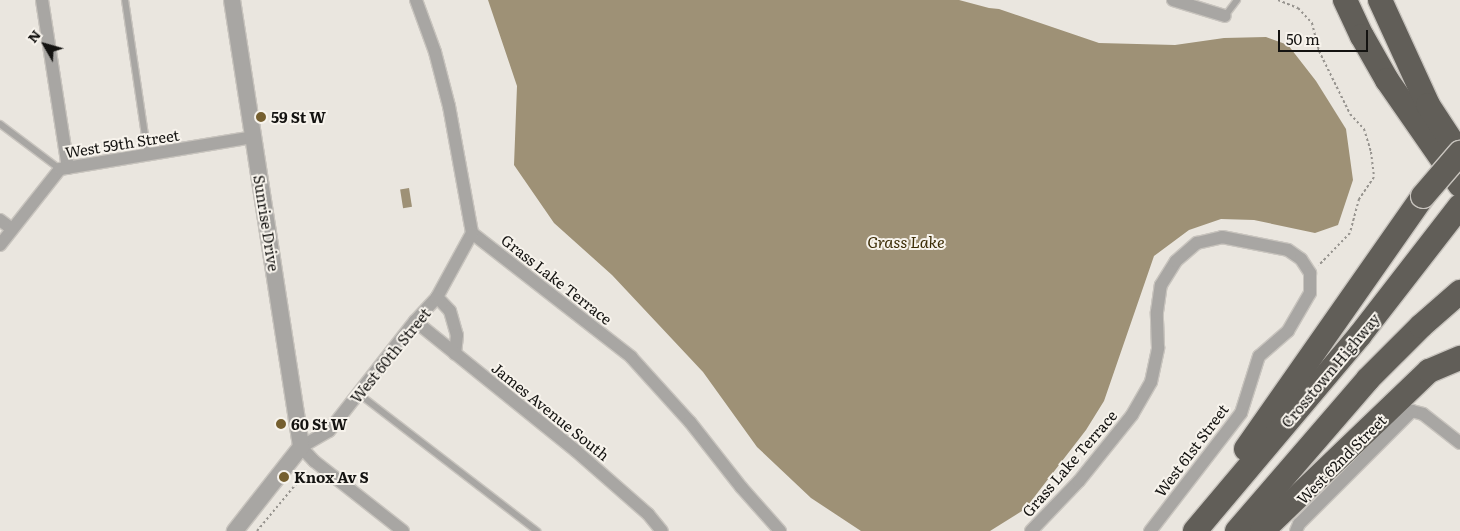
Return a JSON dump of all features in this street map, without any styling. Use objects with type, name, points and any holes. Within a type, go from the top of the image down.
[{"type":"highway","points":[[1345,0],[1362,36],[1387,80],[1460,184]]},
{"type":"highway","points":[[1190,531],[1423,196],[1460,154],[1428,104],[1380,0]]},
{"type":"highway","points":[[1399,44],[1396,21],[1400,0]]},
{"type":"highway","name":"Crosstown Highway","points":[[1195,531],[1360,335],[1453,215]]},
{"type":"highway","points":[[1237,531],[1368,379],[1421,326],[1460,292]]},
{"type":"highway","points":[[1262,531],[1428,371],[1460,358]]},
{"type":"street","points":[[42,0],[64,168]]},
{"type":"street","name":"Sunrise Drive","points":[[232,0],[301,447]]},
{"type":"street","points":[[416,0],[435,52],[449,106],[472,233]]},
{"type":"street","points":[[1173,0],[1225,16]]},
{"type":"street","name":"West 59th Street","points":[[0,245],[64,168],[254,137]]},
{"type":"street","points":[[0,220],[12,229]]},
{"type":"street","name":"West 60th Street","points":[[241,527],[301,447],[329,431],[437,297],[472,233]]},
{"type":"street","name":"Grass Lake Terrace","points":[[472,233],[631,357],[690,422],[741,487],[780,531]]},
{"type":"street","name":"Grass Lake Terrace","points":[[1031,531],[1079,481],[1126,422],[1151,382],[1158,348],[1157,312],[1162,285],[1176,261],[1196,243],[1222,237],[1288,250],[1302,259],[1310,273]]},
{"type":"street","name":"West 61st Street","points":[[1150,531],[1241,413],[1259,356],[1288,331],[1310,293],[1310,273]]},
{"type":"street","points":[[437,297],[450,311],[457,335],[455,354]]},
{"type":"street","name":"James Avenue South","points":[[416,321],[576,451],[648,514],[662,531]]},
{"type":"street","name":"West 62nd Street","points":[[1296,531],[1300,524],[1412,411],[1423,414],[1460,443]]},
{"type":"street","points":[[301,447],[314,461],[403,531]]},
{"type":"lane","points":[[126,0],[148,155]]},
{"type":"lane","points":[[1225,16],[1237,0]]},
{"type":"lane","points":[[0,124],[64,168]]},
{"type":"lane","points":[[359,394],[537,531]]},
{"type":"path","points":[[1278,0],[1298,8],[1312,23],[1319,51],[1350,114],[1364,129],[1371,152],[1374,177],[1359,199],[1350,233],[1310,273]]},
{"type":"path","points":[[257,531],[306,472],[302,470]]},
{"type":"water","name":"Grass Lake","points":[[488,0],[959,0],[999,9],[1099,43],[1175,45],[1224,38],[1266,37],[1288,45],[1316,81],[1346,129],[1353,180],[1338,225],[1315,233],[1254,220],[1221,219],[1189,230],[1154,256],[1104,401],[1086,430],[1025,509],[990,531],[861,531],[811,498],[757,447],[703,372],[612,275],[554,223],[514,165],[517,86]]},
{"type":"water","points":[[409,188],[412,207],[403,208],[400,189]]},
{"type":"place","name":"59 St W","points":[[261,117]]},
{"type":"place","name":"60 St W","points":[[281,424]]},
{"type":"place","name":"Knox Av S","points":[[284,477]]}]
